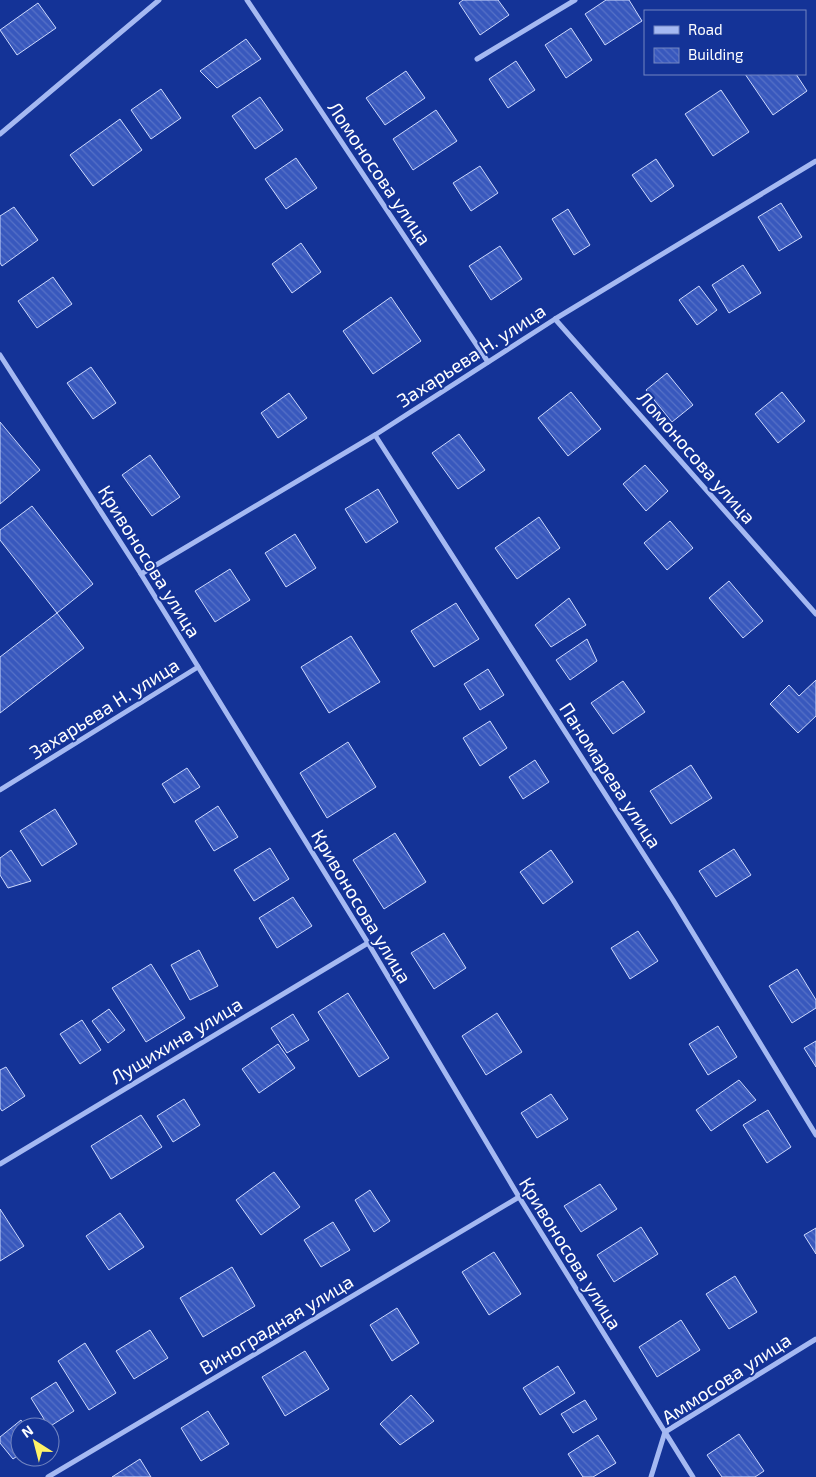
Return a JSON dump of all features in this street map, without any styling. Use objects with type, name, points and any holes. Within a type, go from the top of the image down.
[{"type":"street","points":[[0,134],[159,0]]},
{"type":"street","name":"Ломоносова улица","points":[[246,0],[488,362]]},
{"type":"street","points":[[477,59],[574,0]]},
{"type":"street","name":"Захарьева Н. улица","points":[[141,574],[376,435],[555,319],[816,161]]},
{"type":"street","name":"Ломоносова улица","points":[[555,319],[816,614]]},
{"type":"street","name":"Кривоносова улица","points":[[0,354],[141,574],[368,943],[519,1197],[693,1477]]},
{"type":"street","name":"Паномарева улица","points":[[376,435],[673,900],[816,1135]]},
{"type":"street","name":"Захарьева Н. улица","points":[[0,790],[198,668]]},
{"type":"street","name":"Лущихина улица","points":[[0,1164],[368,943]]},
{"type":"street","name":"Виноградная улица","points":[[48,1477],[519,1197]]},
{"type":"street","name":"Аммосова улица","points":[[651,1477],[665,1432],[816,1339]]},
{"type":"building","points":[[463,0],[498,0],[509,15],[480,35],[459,3]]},
{"type":"building","points":[[606,0],[629,0],[642,21],[605,45],[585,14]]},
{"type":"building","points":[[38,3],[56,28],[17,55],[0,30]]},
{"type":"building","points":[[571,28],[592,60],[566,78],[545,45]]},
{"type":"building","points":[[246,39],[261,59],[217,88],[200,71]]},
{"type":"building","points":[[516,61],[535,90],[508,108],[489,79]]},
{"type":"building","points":[[406,71],[425,98],[385,125],[366,98]]},
{"type":"building","points":[[746,75],[797,75],[807,91],[773,115]]},
{"type":"building","points":[[161,89],[181,118],[151,139],[131,110]]},
{"type":"building","points":[[721,90],[749,132],[713,156],[685,114]]},
{"type":"building","points":[[260,97],[283,130],[255,149],[232,116]]},
{"type":"building","points":[[436,110],[457,141],[413,170],[393,139]]},
{"type":"building","points":[[120,119],[142,150],[93,186],[70,155]]},
{"type":"building","points":[[296,158],[317,188],[286,209],[265,179]]},
{"type":"building","points":[[656,159],[674,186],[651,202],[632,175]]},
{"type":"building","points":[[480,166],[498,193],[471,211],[453,183]]},
{"type":"building","points":[[781,203],[802,237],[779,251],[758,217]]},
{"type":"building","points":[[14,207],[38,240],[2,266],[0,263],[0,216]]},
{"type":"building","points":[[568,209],[590,245],[574,255],[552,219]]},
{"type":"building","points":[[301,243],[321,272],[292,293],[272,264]]},
{"type":"building","points":[[500,246],[522,279],[491,300],[469,266]]},
{"type":"building","points":[[743,265],[761,293],[729,313],[712,285]]},
{"type":"building","points":[[53,277],[72,304],[37,328],[18,301]]},
{"type":"building","points":[[699,286],[717,310],[697,325],[679,300]]},
{"type":"building","points":[[391,297],[421,341],[373,374],[343,331]]},
{"type":"building","points":[[91,367],[116,403],[93,419],[67,383]]},
{"type":"building","points":[[667,373],[693,405],[672,422],[646,390]]},
{"type":"building","points":[[571,392],[601,429],[568,456],[538,418]]},
{"type":"building","points":[[782,392],[805,421],[778,443],[755,414]]},
{"type":"building","points":[[289,393],[307,418],[278,438],[261,413]]},
{"type":"building","points":[[0,422],[40,470],[0,504]]},
{"type":"building","points":[[459,434],[485,470],[458,489],[432,453]]},
{"type":"building","points":[[150,455],[180,497],[152,516],[122,475]]},
{"type":"building","points":[[645,465],[668,491],[646,511],[623,484]]},
{"type":"building","points":[[378,489],[398,522],[366,543],[345,509]]},
{"type":"building","points":[[32,506],[93,584],[57,613],[0,540],[0,530]]},
{"type":"building","points":[[539,517],[560,548],[517,579],[495,548]]},
{"type":"building","points":[[670,521],[693,548],[667,570],[644,543]]},
{"type":"building","points":[[295,534],[316,568],[286,587],[265,553]]},
{"type":"building","points":[[230,569],[250,600],[215,622],[195,591]]},
{"type":"building","points":[[729,581],[763,621],[743,638],[709,598]]},
{"type":"building","points":[[569,598],[586,625],[551,647],[535,625]]},
{"type":"building","points":[[456,603],[479,639],[434,667],[411,631]]},
{"type":"building","points":[[57,613],[84,648],[0,713],[0,657]]},
{"type":"building","points":[[351,636],[380,682],[329,713],[301,667]]},
{"type":"building","points":[[587,639],[597,661],[570,680],[556,660]]},
{"type":"building","points":[[488,669],[504,695],[480,710],[464,684]]},
{"type":"building","points":[[816,680],[816,716],[798,733],[770,704],[789,685],[799,696]]},
{"type":"building","points":[[623,681],[645,712],[613,734],[591,703]]},
{"type":"building","points":[[490,721],[507,748],[480,766],[463,738]]},
{"type":"building","points":[[348,742],[376,787],[327,818],[300,773]]},
{"type":"building","points":[[535,760],[549,782],[523,799],[509,777]]},
{"type":"building","points":[[691,765],[712,798],[671,824],[650,791]]},
{"type":"building","points":[[187,768],[200,787],[174,803],[162,784]]},
{"type":"building","points":[[218,806],[238,837],[214,851],[195,821]]},
{"type":"building","points":[[55,809],[77,844],[42,866],[20,831]]},
{"type":"building","points":[[395,833],[426,882],[384,909],[353,860]]},
{"type":"building","points":[[270,848],[289,879],[254,901],[234,870]]},
{"type":"building","points":[[734,849],[751,875],[716,897],[699,871]]},
{"type":"building","points":[[11,850],[31,881],[8,888],[0,875],[0,858]]},
{"type":"building","points":[[551,850],[573,882],[543,904],[520,872]]},
{"type":"building","points":[[293,897],[312,926],[277,948],[259,918]]},
{"type":"building","points":[[638,931],[658,961],[630,979],[611,948]]},
{"type":"building","points":[[444,933],[466,968],[434,989],[411,953]]},
{"type":"building","points":[[199,950],[218,986],[190,1000],[171,965]]},
{"type":"building","points":[[151,964],[185,1018],[146,1042],[112,988]]},
{"type":"building","points":[[797,969],[816,1000],[816,1008],[792,1023],[769,986]]},
{"type":"building","points":[[348,993],[389,1058],[359,1077],[318,1012]]},
{"type":"building","points":[[109,1009],[125,1030],[108,1043],[92,1021]]},
{"type":"building","points":[[497,1013],[522,1052],[486,1075],[462,1036]]},
{"type":"building","points":[[293,1014],[309,1040],[287,1053],[271,1028]]},
{"type":"building","points":[[82,1020],[101,1050],[80,1064],[60,1034]]},
{"type":"building","points":[[718,1026],[737,1057],[708,1075],[689,1044]]},
{"type":"building","points":[[816,1041],[816,1067],[804,1048]]},
{"type":"building","points":[[278,1044],[295,1068],[259,1093],[242,1069]]},
{"type":"building","points":[[6,1067],[25,1096],[2,1111],[0,1108],[0,1070]]},
{"type":"building","points":[[739,1080],[756,1100],[711,1131],[696,1110]]},
{"type":"building","points":[[551,1094],[568,1119],[537,1138],[521,1113]]},
{"type":"building","points":[[184,1099],[200,1125],[173,1142],[157,1116]]},
{"type":"building","points":[[768,1110],[791,1147],[767,1163],[743,1125]]},
{"type":"building","points":[[141,1115],[162,1147],[111,1179],[91,1146]]},
{"type":"building","points":[[274,1172],[300,1207],[261,1235],[236,1200]]},
{"type":"building","points":[[600,1184],[617,1209],[581,1232],[564,1206]]},
{"type":"building","points":[[370,1190],[390,1221],[374,1232],[355,1200]]},
{"type":"building","points":[[0,1209],[24,1246],[0,1261]]},
{"type":"building","points":[[120,1213],[144,1247],[109,1270],[86,1236]]},
{"type":"building","points":[[333,1222],[350,1250],[321,1267],[304,1240]]},
{"type":"building","points":[[641,1227],[658,1254],[614,1282],[597,1255]]},
{"type":"building","points":[[816,1228],[816,1254],[804,1235]]},
{"type":"building","points":[[494,1252],[521,1294],[489,1315],[462,1272]]},
{"type":"building","points":[[232,1267],[255,1306],[203,1337],[180,1298]]},
{"type":"building","points":[[735,1276],[757,1312],[729,1329],[706,1294]]},
{"type":"building","points":[[397,1308],[419,1343],[392,1361],[370,1325]]},
{"type":"building","points":[[681,1320],[700,1350],[657,1377],[639,1347]]},
{"type":"building","points":[[150,1330],[168,1358],[134,1379],[116,1351]]},
{"type":"building","points":[[85,1343],[116,1393],[89,1410],[58,1361]]},
{"type":"building","points":[[305,1351],[329,1389],[285,1416],[262,1377]]},
{"type":"building","points":[[558,1366],[575,1393],[540,1415],[523,1388]]},
{"type":"building","points":[[56,1382],[74,1411],[60,1420],[60,1417],[43,1417],[31,1398]]},
{"type":"building","points":[[411,1395],[434,1421],[400,1445],[380,1424]]},
{"type":"building","points":[[585,1400],[597,1419],[573,1433],[561,1414]]},
{"type":"building","points":[[208,1411],[229,1444],[201,1461],[181,1428]]},
{"type":"building","points":[[10,1429],[10,1455],[0,1443],[0,1437]]},
{"type":"building","points":[[739,1434],[764,1471],[755,1477],[722,1477],[707,1455]]},
{"type":"building","points":[[598,1435],[616,1463],[593,1477],[583,1477],[568,1454]]},
{"type":"building","points":[[140,1459],[151,1477],[112,1477]]}]
